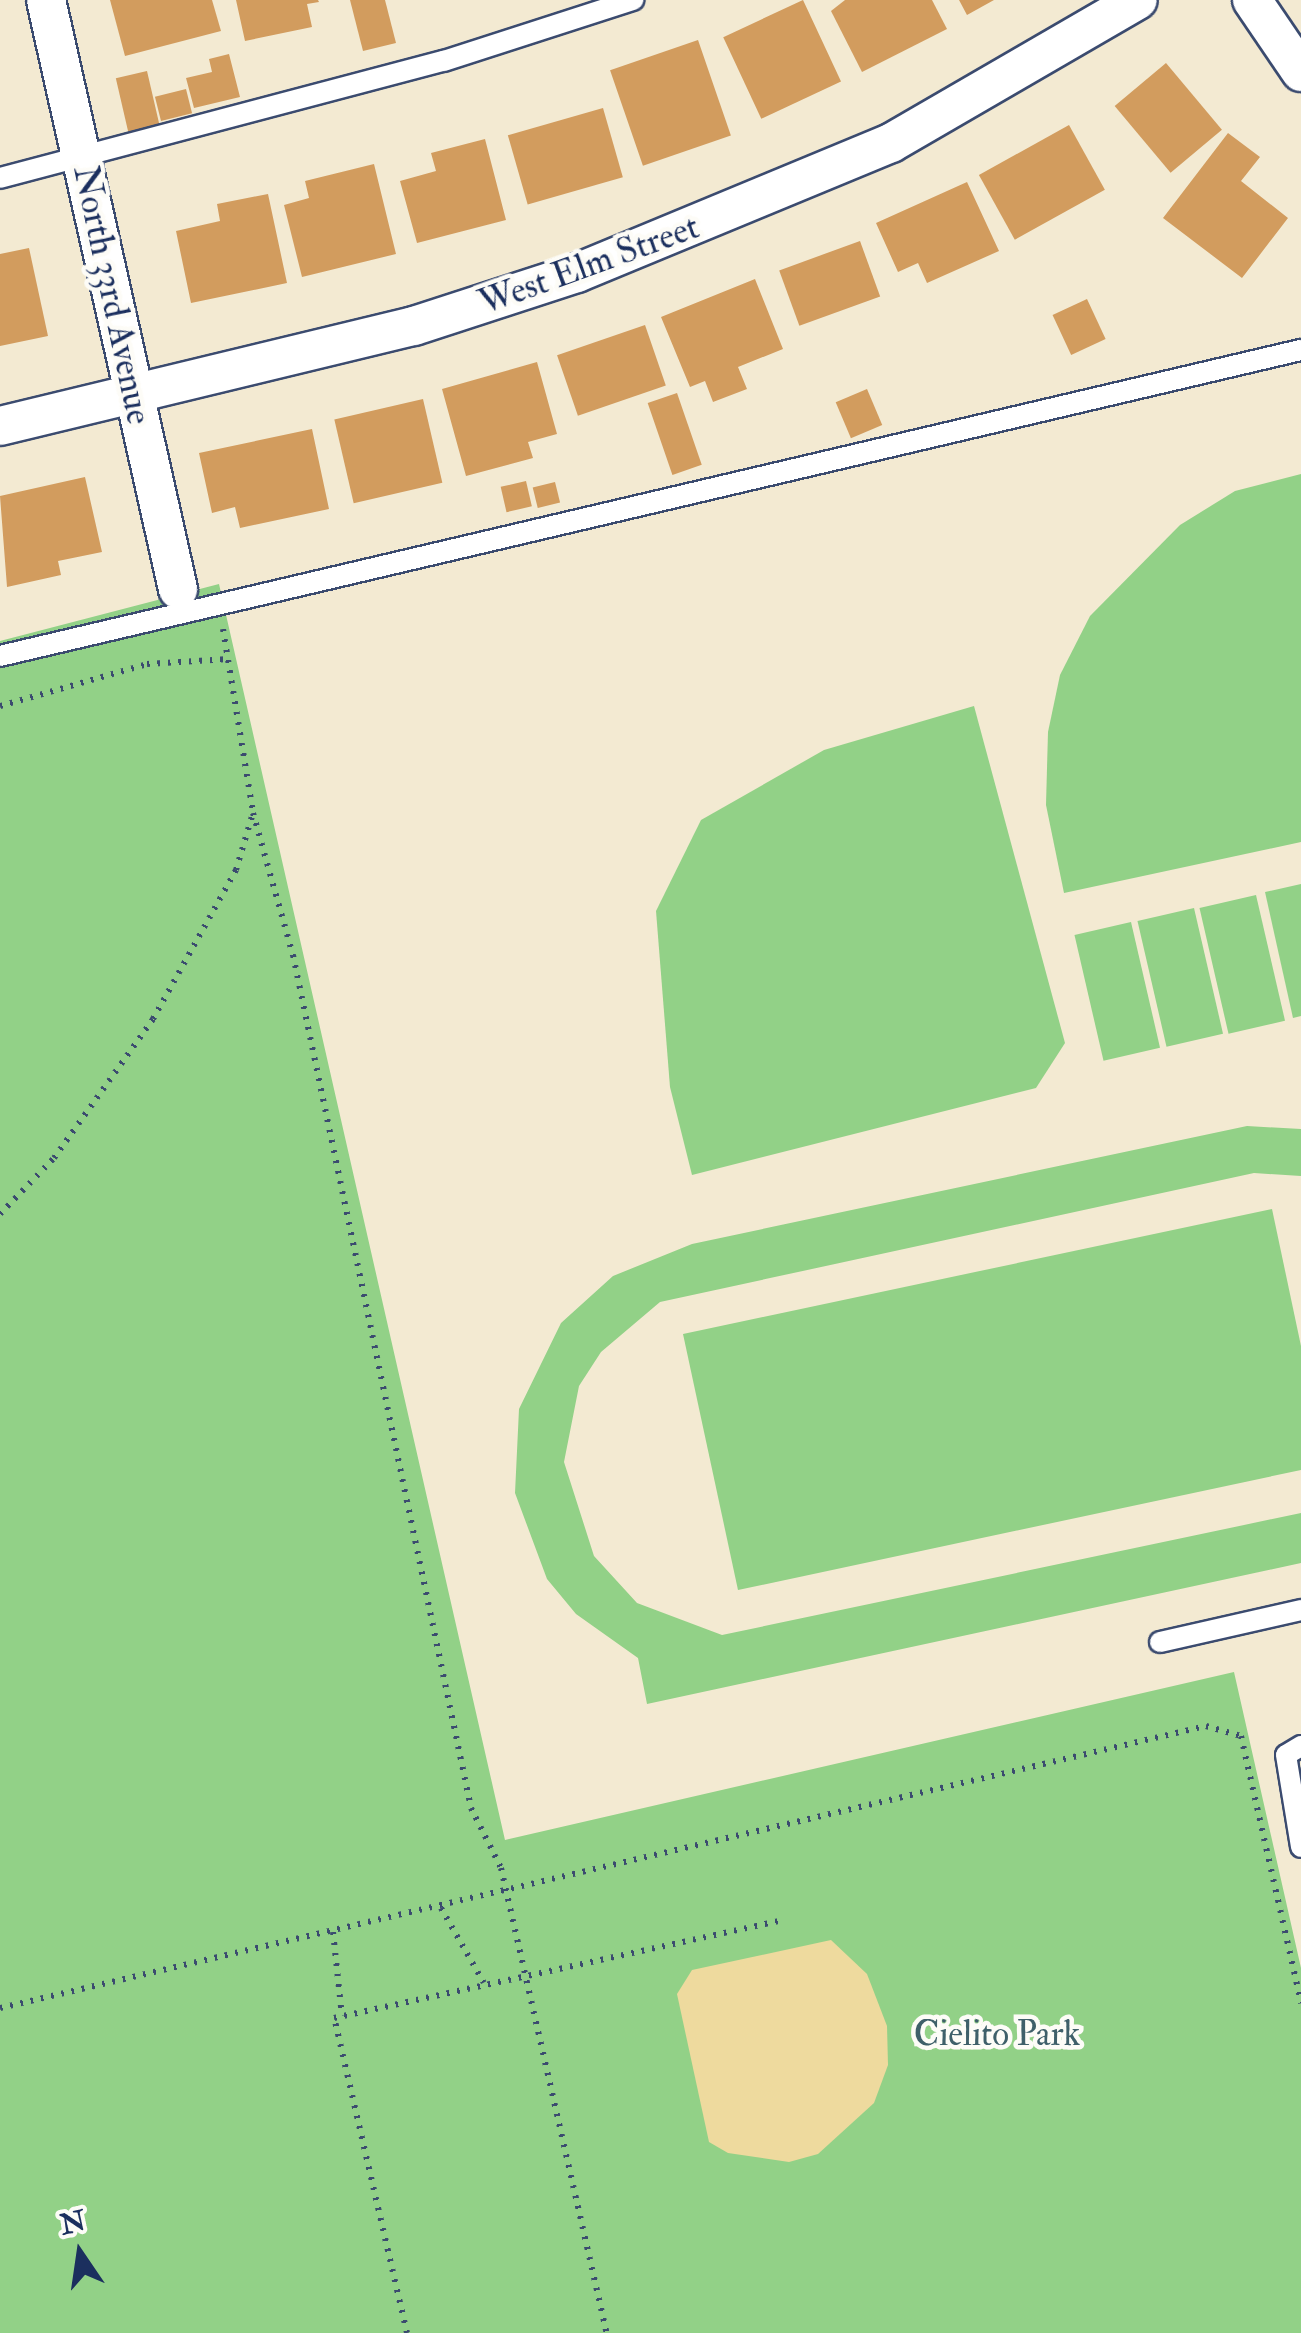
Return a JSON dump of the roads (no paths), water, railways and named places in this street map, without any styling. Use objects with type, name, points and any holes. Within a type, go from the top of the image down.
[{"type":"street","name":"North 33rd Avenue","points":[[46,0],[178,589]]},
{"type":"street","name":"West Elm Street","points":[[0,426],[414,326],[704,224],[890,143],[1138,0]]},
{"type":"street","points":[[1252,0],[1301,72]]},
{"type":"lane","points":[[0,178],[83,159],[633,0]]},
{"type":"lane","points":[[0,656],[1301,350]]},
{"type":"lane","points":[[1160,1642],[1301,1610]]},
{"type":"lane","points":[[1301,1746],[1286,1755],[1301,1846]]},
{"type":"park label","name":"Cielito Park","points":[[997,2034]]}]
